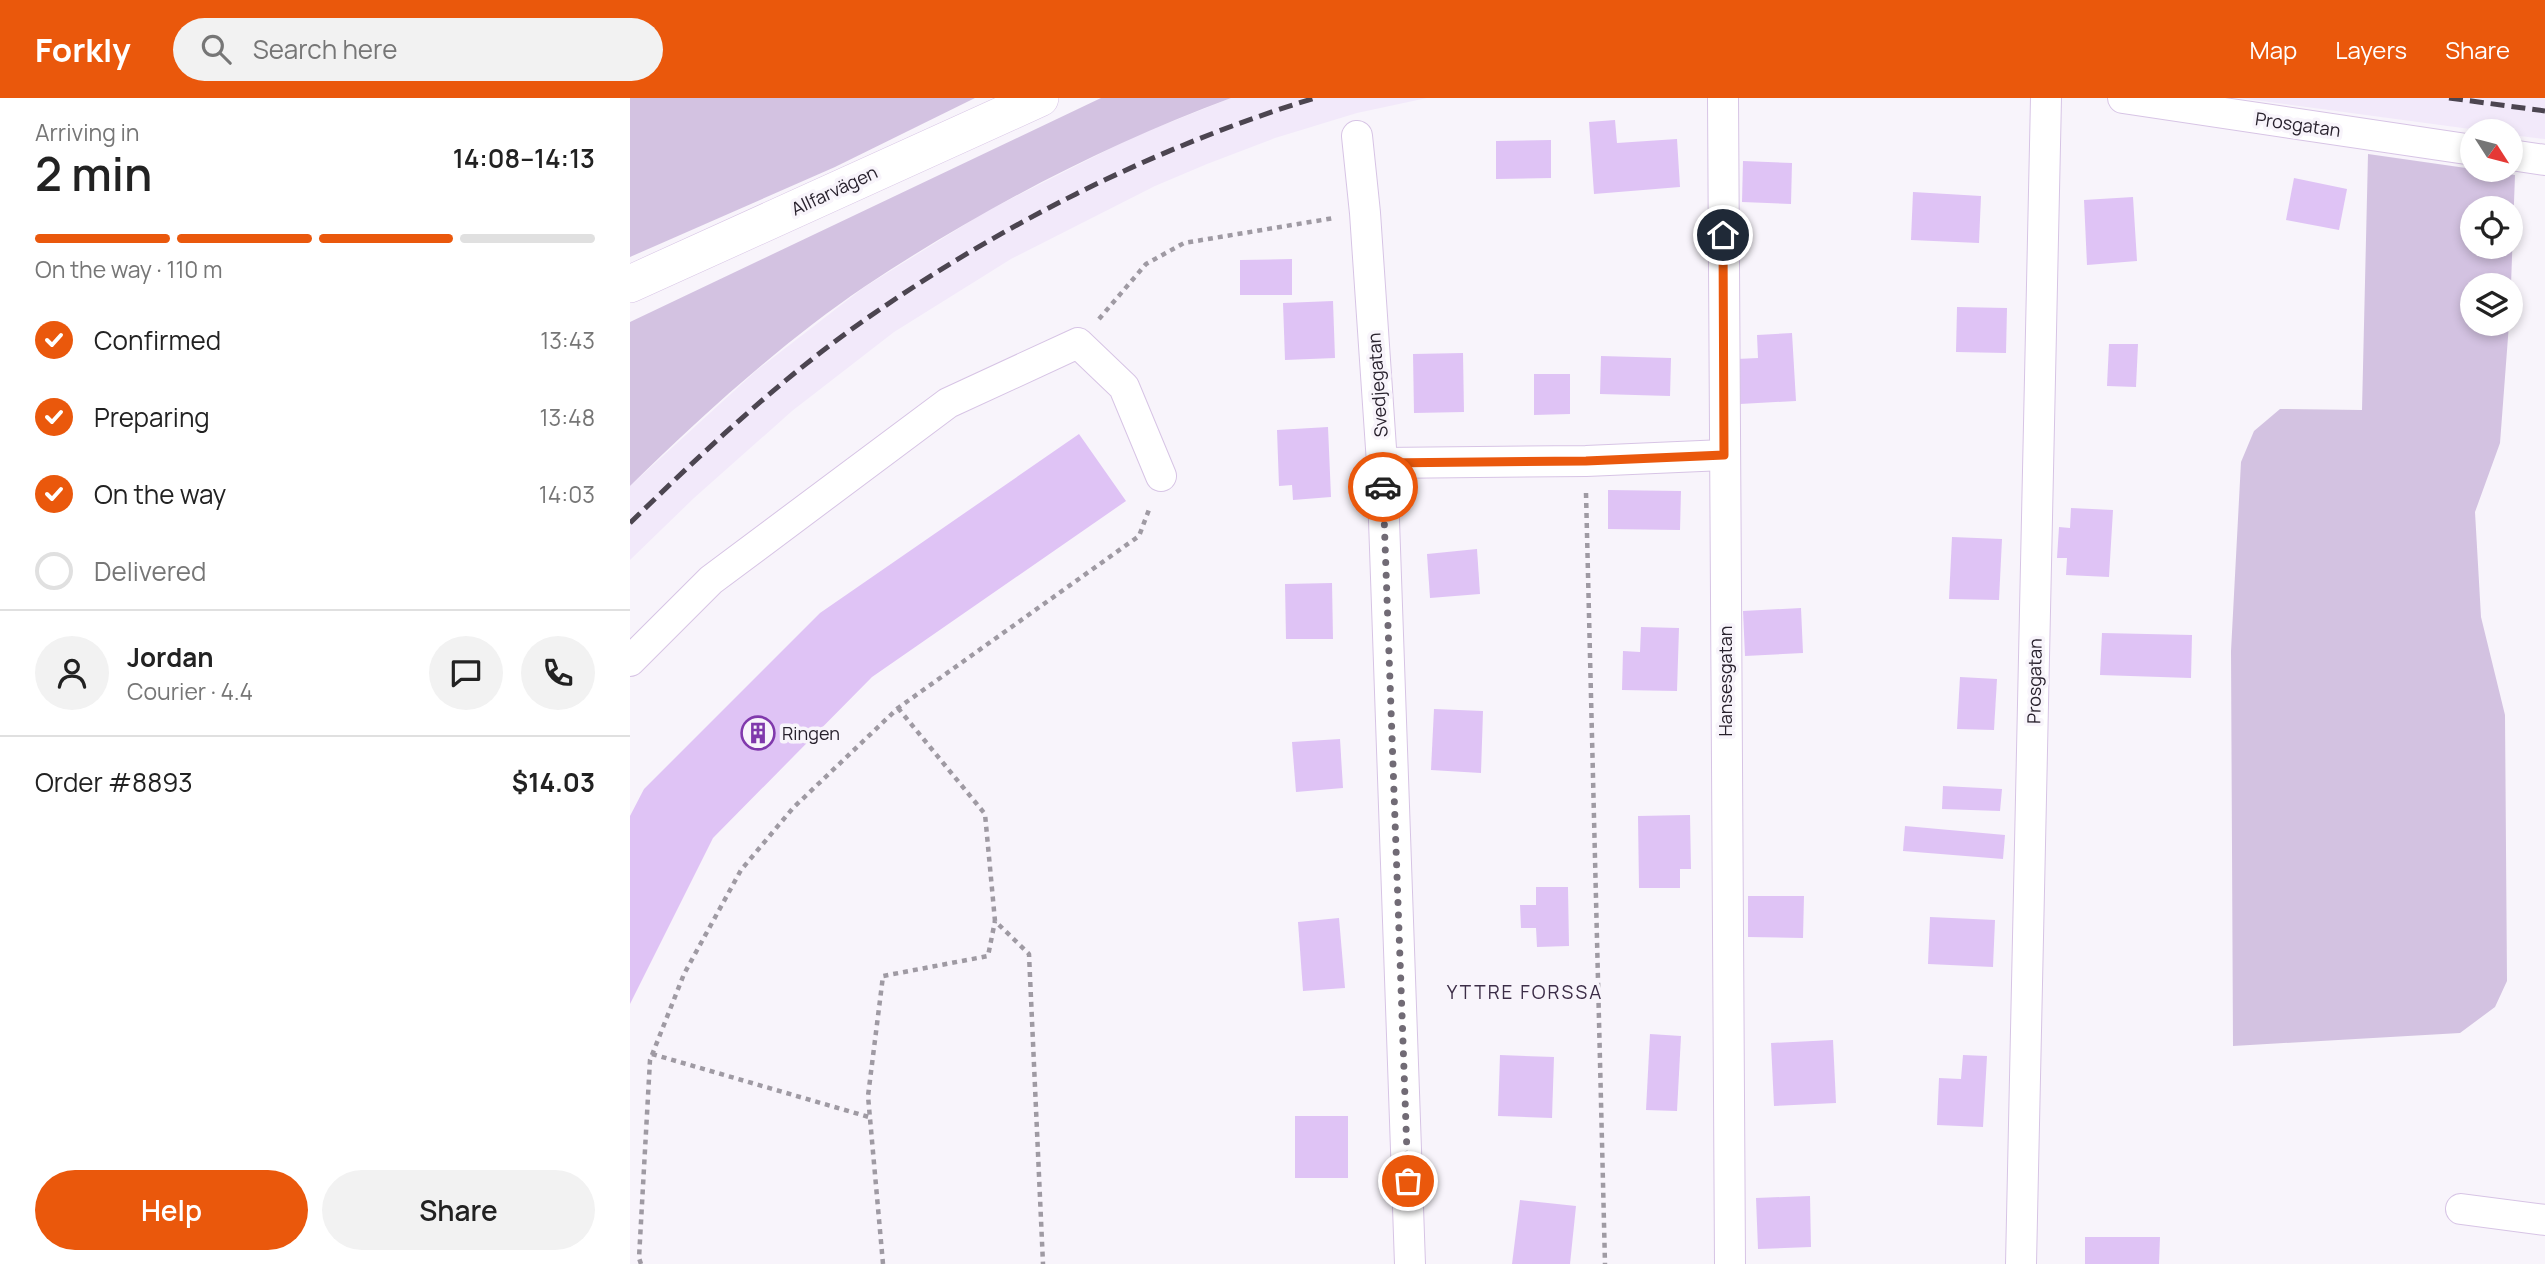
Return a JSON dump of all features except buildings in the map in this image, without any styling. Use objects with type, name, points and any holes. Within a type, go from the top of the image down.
[{"type":"street","name":"Allfarvägen","points":[[630,284],[1040,98]]},
{"type":"street","name":"Hansesgatan","points":[[1723,98],[1730,1264]]},
{"type":"street","name":"Prosgatan","points":[[2021,1264],[2046,98]]},
{"type":"street","name":"Prosgatan","points":[[2123,98],[2460,147]]},
{"type":"street","name":"Svedjegatan","points":[[1357,136],[1365,213],[1382,463],[1410,1264]]},
{"type":"street","points":[[2524,157],[2545,160]]},
{"type":"street","points":[[630,661],[711,580],[948,403],[1078,343],[1124,387],[1161,476]]},
{"type":"street","points":[[1382,463],[1586,461],[1724,455]]},
{"type":"street","points":[[2461,1209],[2545,1220]]},
{"type":"path","points":[[1078,343],[1146,264],[1184,243],[1365,213]]},
{"type":"path","points":[[1586,461],[1605,1264]]},
{"type":"path","points":[[641,1264],[639,1258],[650,1060],[684,974],[741,870],[793,808],[898,708],[1139,536],[1161,476]]},
{"type":"path","points":[[883,1264],[867,1096],[883,976],[988,956],[995,921],[985,814],[898,708]]},
{"type":"path","points":[[995,921],[1029,954],[1043,1264]]},
{"type":"path","points":[[652,1054],[869,1117]]},
{"type":"shaded area","points":[[630,98],[975,98],[835,167],[630,257]]},
{"type":"shaded area","points":[[1101,98],[1231,98],[1088,159],[996,206],[907,259],[864,287],[773,356],[713,407],[630,486],[630,322]]},
{"type":"shaded area","points":[[1231,98],[1427,98],[1357,113],[1275,138],[1207,164],[1155,186],[1011,259],[894,332],[792,411],[694,498],[630,560],[630,486],[757,370],[863,288],[985,212],[1133,137]]},
{"type":"shaded area","points":[[2239,98],[2545,98],[2545,139],[2524,137],[2524,119],[2460,119],[2460,128]]},
{"type":"shaded area","points":[[2368,154],[2460,167],[2460,182],[2515,182],[2514,196],[2460,196],[2460,259],[2512,259],[2511,273],[2460,273],[2460,336],[2508,336],[2500,443],[2475,512],[2481,617],[2505,715],[2507,981],[2495,1007],[2460,1033],[2233,1046],[2231,651],[2241,462],[2254,431],[2280,409],[2362,410]]},
{"type":"railway","points":[[630,523],[719,438],[781,384],[879,310],[930,277],[1035,215],[1144,162],[1201,138],[1315,98]]},
{"type":"railway","points":[[2449,98],[2545,111]]},
{"type":"way so far","points":[[1383,487],[1408,1181]]},
{"type":"place","name":"Ringen","points":[[758,733]]},
{"type":"district","name":"YTTRE FORSSA","points":[[1525,992]]},
{"type":"route","points":[[1383,487],[1382,463],[1586,461],[1724,455],[1723,235]]}]
